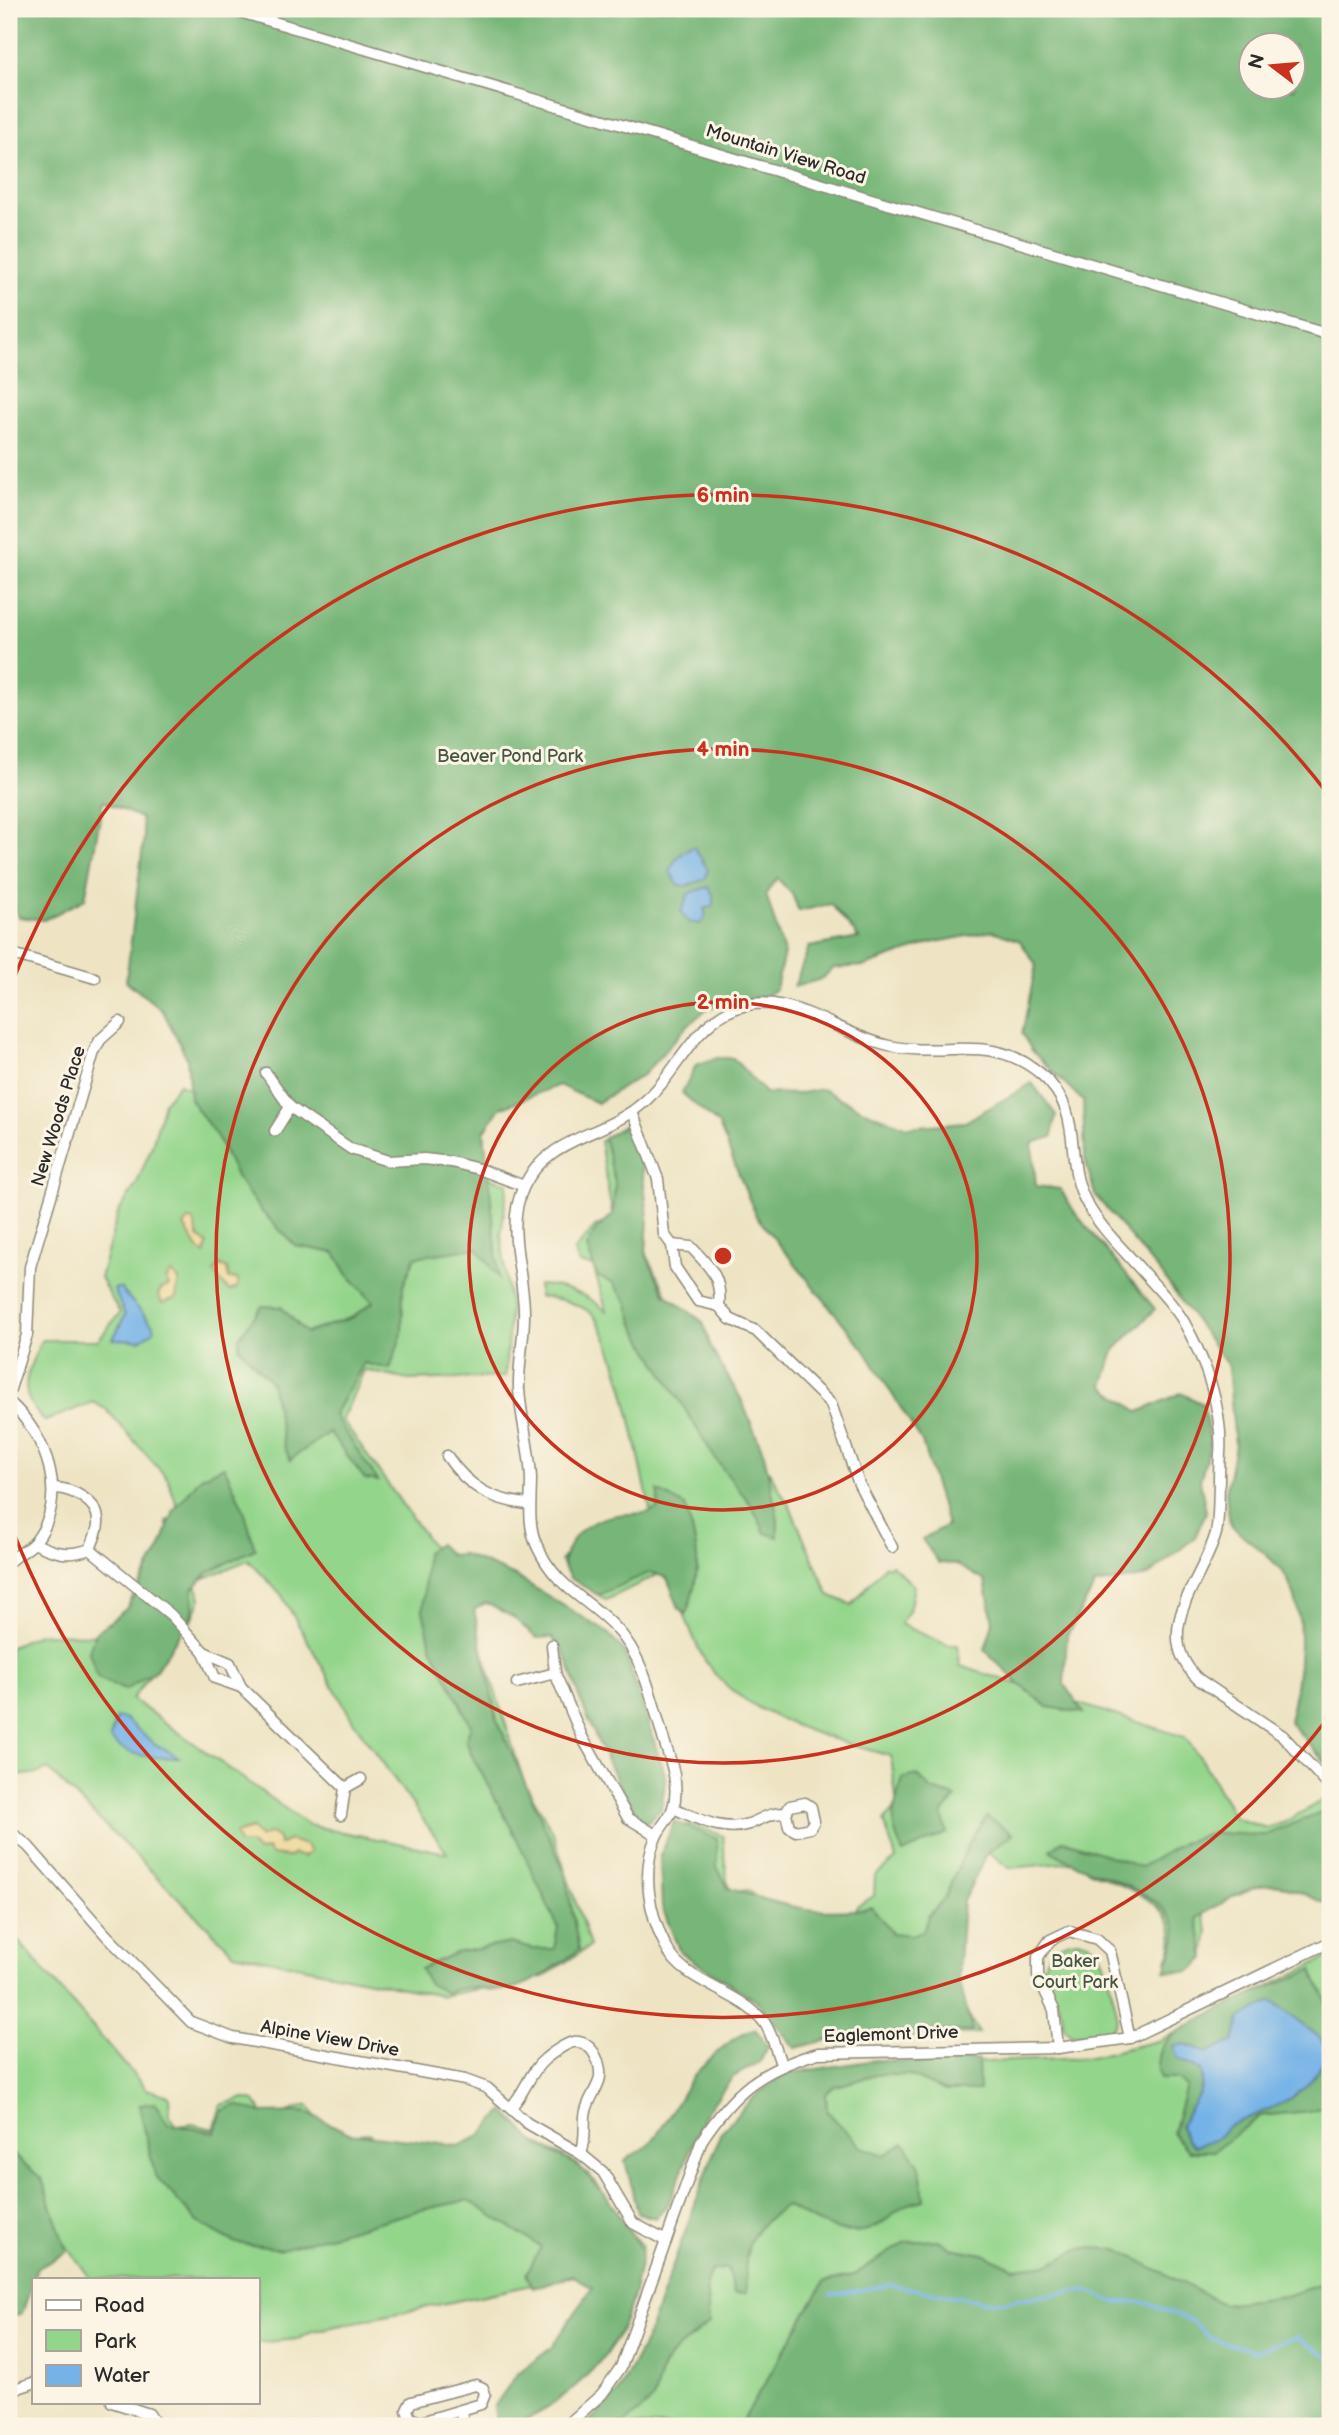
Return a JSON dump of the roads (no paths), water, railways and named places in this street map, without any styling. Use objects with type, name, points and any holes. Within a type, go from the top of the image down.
[{"type":"street","name":"Mountain View Road","points":[[230,9],[1330,335]]},
{"type":"street","points":[[9,953],[95,978]]},
{"type":"street","points":[[781,2064],[765,2023],[740,2002],[686,1969],[669,1954],[651,1908],[647,1879],[656,1835],[673,1808],[676,1786],[672,1764],[641,1668],[618,1629],[570,1593],[534,1543],[529,1504],[529,1452],[521,1419],[519,1381],[524,1312],[515,1221],[524,1186],[531,1174],[554,1152],[580,1135],[632,1112],[666,1082],[704,1028],[731,1009],[768,1004],[802,1012],[875,1043],[896,1048],[988,1048],[1010,1055],[1041,1074],[1058,1094],[1067,1111],[1081,1191],[1086,1203],[1106,1232],[1184,1322],[1212,1390],[1221,1424],[1216,1534],[1182,1605],[1179,1620],[1181,1654],[1190,1672],[1198,1679],[1283,1735],[1330,1787]]},
{"type":"street","name":"New Woods Place","points":[[9,1392],[27,1335],[30,1267],[94,1052],[100,1040],[120,1022]]},
{"type":"street","points":[[265,1073],[290,1107],[359,1152],[388,1161],[424,1159],[479,1169],[524,1186]]},
{"type":"street","points":[[275,1131],[290,1107]]},
{"type":"street","points":[[632,1112],[658,1179],[664,1234],[672,1245],[675,1267],[698,1301],[719,1306],[730,1319],[756,1331],[831,1404],[859,1484],[892,1546]]},
{"type":"street","points":[[672,1245],[691,1247],[712,1269],[721,1288],[719,1306]]},
{"type":"street","points":[[9,1402],[37,1435],[55,1488],[47,1519],[34,1542],[9,1561]]},
{"type":"street","points":[[447,1457],[459,1474],[485,1494],[505,1501],[529,1504]]},
{"type":"street","points":[[55,1488],[73,1492],[93,1505],[99,1520],[90,1549]]},
{"type":"street","points":[[34,1542],[51,1552],[67,1555],[90,1549]]},
{"type":"street","points":[[90,1549],[171,1615],[204,1652],[215,1678],[241,1686]]},
{"type":"street","points":[[552,1645],[555,1673],[582,1737],[628,1818],[656,1835]]},
{"type":"street","points":[[204,1652],[230,1663],[241,1686],[345,1788]]},
{"type":"street","points":[[517,1683],[555,1673]]},
{"type":"street","points":[[345,1788],[361,1779]]},
{"type":"street","points":[[341,1815],[345,1788]]},
{"type":"street","points":[[673,1808],[727,1828],[751,1823],[765,1815],[786,1813]]},
{"type":"street","name":"Alpine View Drive","points":[[9,1831],[28,1846],[106,1935],[191,2022],[233,2038],[465,2080],[487,2088],[527,2123],[582,2154],[603,2172],[633,2223],[666,2241]]},
{"type":"street","points":[[1058,2048],[1054,2010],[1041,1987],[1038,1957],[1049,1940],[1069,1931],[1087,1933],[1110,1951],[1130,2038]]},
{"type":"street","name":"Eaglemont Drive","points":[[566,2426],[602,2394],[621,2367],[702,2140],[721,2111],[752,2082],[781,2064],[818,2053],[1058,2048],[1130,2038],[1330,1942]]},
{"type":"street","points":[[511,2107],[523,2095],[546,2058],[569,2044],[584,2044],[597,2058],[600,2079],[587,2105],[586,2140],[582,2154]]},
{"type":"street","points":[[9,2391],[32,2383]]},
{"type":"street","points":[[476,2385],[483,2388],[485,2394],[481,2404],[460,2412],[421,2422],[410,2418],[407,2410],[411,2402],[476,2385]]},
{"type":"street","points":[[118,2404],[149,2414],[157,2426]]},
{"type":"street","points":[[460,2412],[466,2426]]},
{"type":"water","points":[[694,847],[708,870],[705,879],[687,886],[678,885],[670,871],[679,856]]},
{"type":"water","points":[[708,887],[713,894],[713,906],[704,909],[706,915],[700,924],[688,922],[681,912],[689,893]]},
{"type":"water","points":[[120,1288],[153,1325],[154,1331],[140,1340],[113,1339],[125,1315],[114,1290]]},
{"type":"water","points":[[116,1718],[124,1718],[155,1744],[179,1757],[151,1757],[123,1749],[110,1738]]},
{"type":"water","points":[[1272,2001],[1319,2037],[1327,2050],[1321,2066],[1302,2090],[1276,2106],[1229,2126],[1213,2140],[1194,2146],[1187,2140],[1180,2126],[1200,2092],[1201,2071],[1178,2059],[1173,2046],[1185,2044],[1207,2052],[1234,2041],[1240,2019]]},
{"type":"waterway","points":[[832,2295],[890,2285],[982,2301],[1004,2301],[1086,2290],[1115,2302],[1144,2302],[1192,2321],[1211,2339],[1256,2351],[1296,2337],[1330,2357]]},
{"type":"park label","name":"Beaver Pond Park","points":[[510,756]]},
{"type":"park label","name":"Baker Court Park","points":[[1075,1972]]}]
